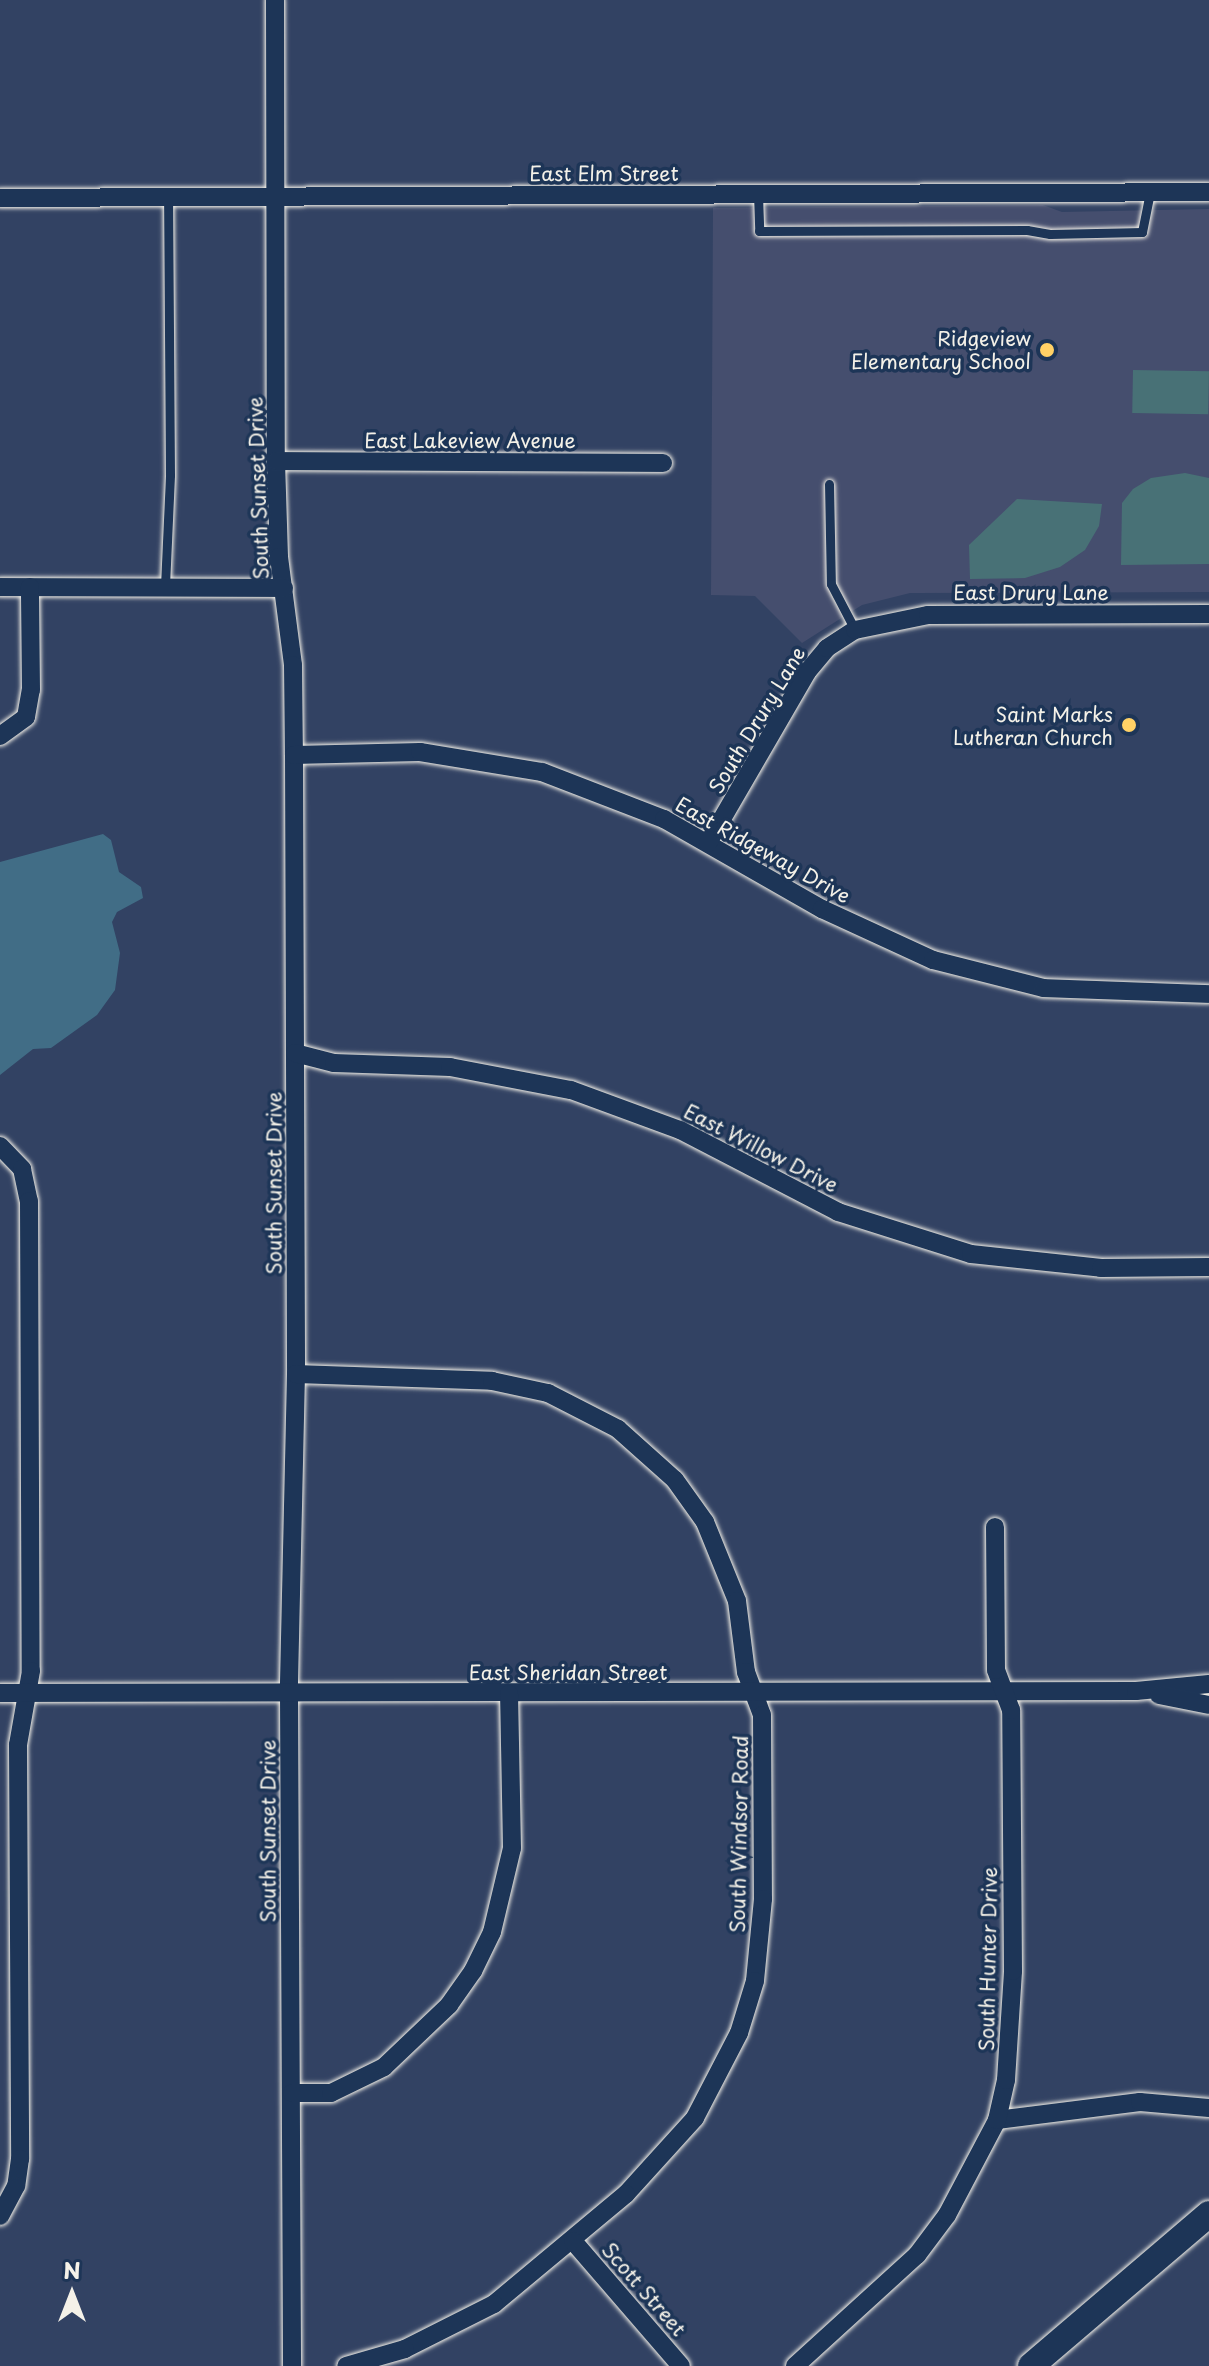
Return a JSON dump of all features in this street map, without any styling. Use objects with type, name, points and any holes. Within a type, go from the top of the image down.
[{"type":"street","name":"South Sunset Drive","points":[[275,0],[276,461],[284,588],[293,665],[294,755],[296,1374],[289,1694],[292,2366]]},
{"type":"street","name":"East Elm Street","points":[[0,198],[1209,192]]},
{"type":"street","name":"East Lakeview Avenue","points":[[276,461],[663,463]]},
{"type":"street","points":[[0,587],[284,588]]},
{"type":"street","points":[[0,736],[26,717],[31,690],[30,587]]},
{"type":"street","name":"East Drury Lane","points":[[855,630],[928,615],[1209,614]]},
{"type":"street","name":"South Drury Lane","points":[[708,843],[807,672],[827,648],[855,630]]},
{"type":"street","name":"East Ridgeway Drive","points":[[294,755],[420,752],[509,764],[601,791],[708,843],[872,935],[984,976],[1109,994],[1209,994]]},
{"type":"street","name":"East Willow Drive","points":[[295,1053],[334,1063],[450,1067],[571,1090],[680,1130],[838,1212],[971,1254],[1101,1268],[1209,1267]]},
{"type":"street","points":[[0,1146],[22,1169],[29,1201],[31,1671],[18,1745],[20,2159],[16,2186],[0,2216]]},
{"type":"street","name":"South Windsor Road","points":[[296,1374],[492,1381],[548,1393],[618,1429],[675,1480],[705,1522],[737,1601],[746,1672],[762,1715],[762,1929],[739,2033],[718,2082],[668,2153],[573,2241],[494,2304],[447,2331],[346,2366]]},
{"type":"street","name":"South Hunter Drive","points":[[795,2366],[917,2255],[947,2215],[997,2120],[1012,2010],[1011,1710],[996,1670],[995,1527]]},
{"type":"street","name":"East Sheridan Street","points":[[0,1693],[1005,1692],[1136,1691],[1209,1684]]},
{"type":"street","name":"East Sheridan Street","points":[[1136,1691],[1209,1705]]},
{"type":"street","points":[[292,2093],[331,2093],[384,2067],[449,2005],[473,1971],[492,1932],[512,1848],[509,1694]]},
{"type":"street","points":[[997,2120],[1140,2102],[1209,2108]]},
{"type":"street","points":[[1031,2366],[1209,2214]]},
{"type":"street","name":"Scott Street","points":[[573,2241],[681,2366]]},
{"type":"lane","points":[[758,194],[759,231],[1064,234],[1142,232],[1150,192]]},
{"type":"lane","points":[[165,586],[170,475],[168,197]]},
{"type":"lane","points":[[829,484],[831,584],[855,630]]},
{"type":"shaded area","points":[[1043,205],[1062,212],[1209,209],[1209,592],[910,593],[862,605],[802,643],[755,596],[711,595],[713,208]]},
{"type":"shaded area","points":[[103,834],[111,840],[119,872],[141,887],[143,898],[117,912],[112,922],[120,953],[115,990],[97,1015],[51,1048],[33,1049],[0,1075],[0,862]]},
{"type":"green space","points":[[1133,370],[1209,371],[1208,414],[1132,413]]},
{"type":"green space","points":[[1185,473],[1209,478],[1209,564],[1121,565],[1122,503],[1133,489],[1151,478]]},
{"type":"green space","points":[[1017,499],[1102,504],[1099,526],[1085,550],[1060,567],[1025,578],[970,579],[969,545]]},
{"type":"place","name":"Ridgeview Elementary School","points":[[1047,350]]},
{"type":"place","name":"Saint Marks Lutheran Church","points":[[1129,725]]}]
